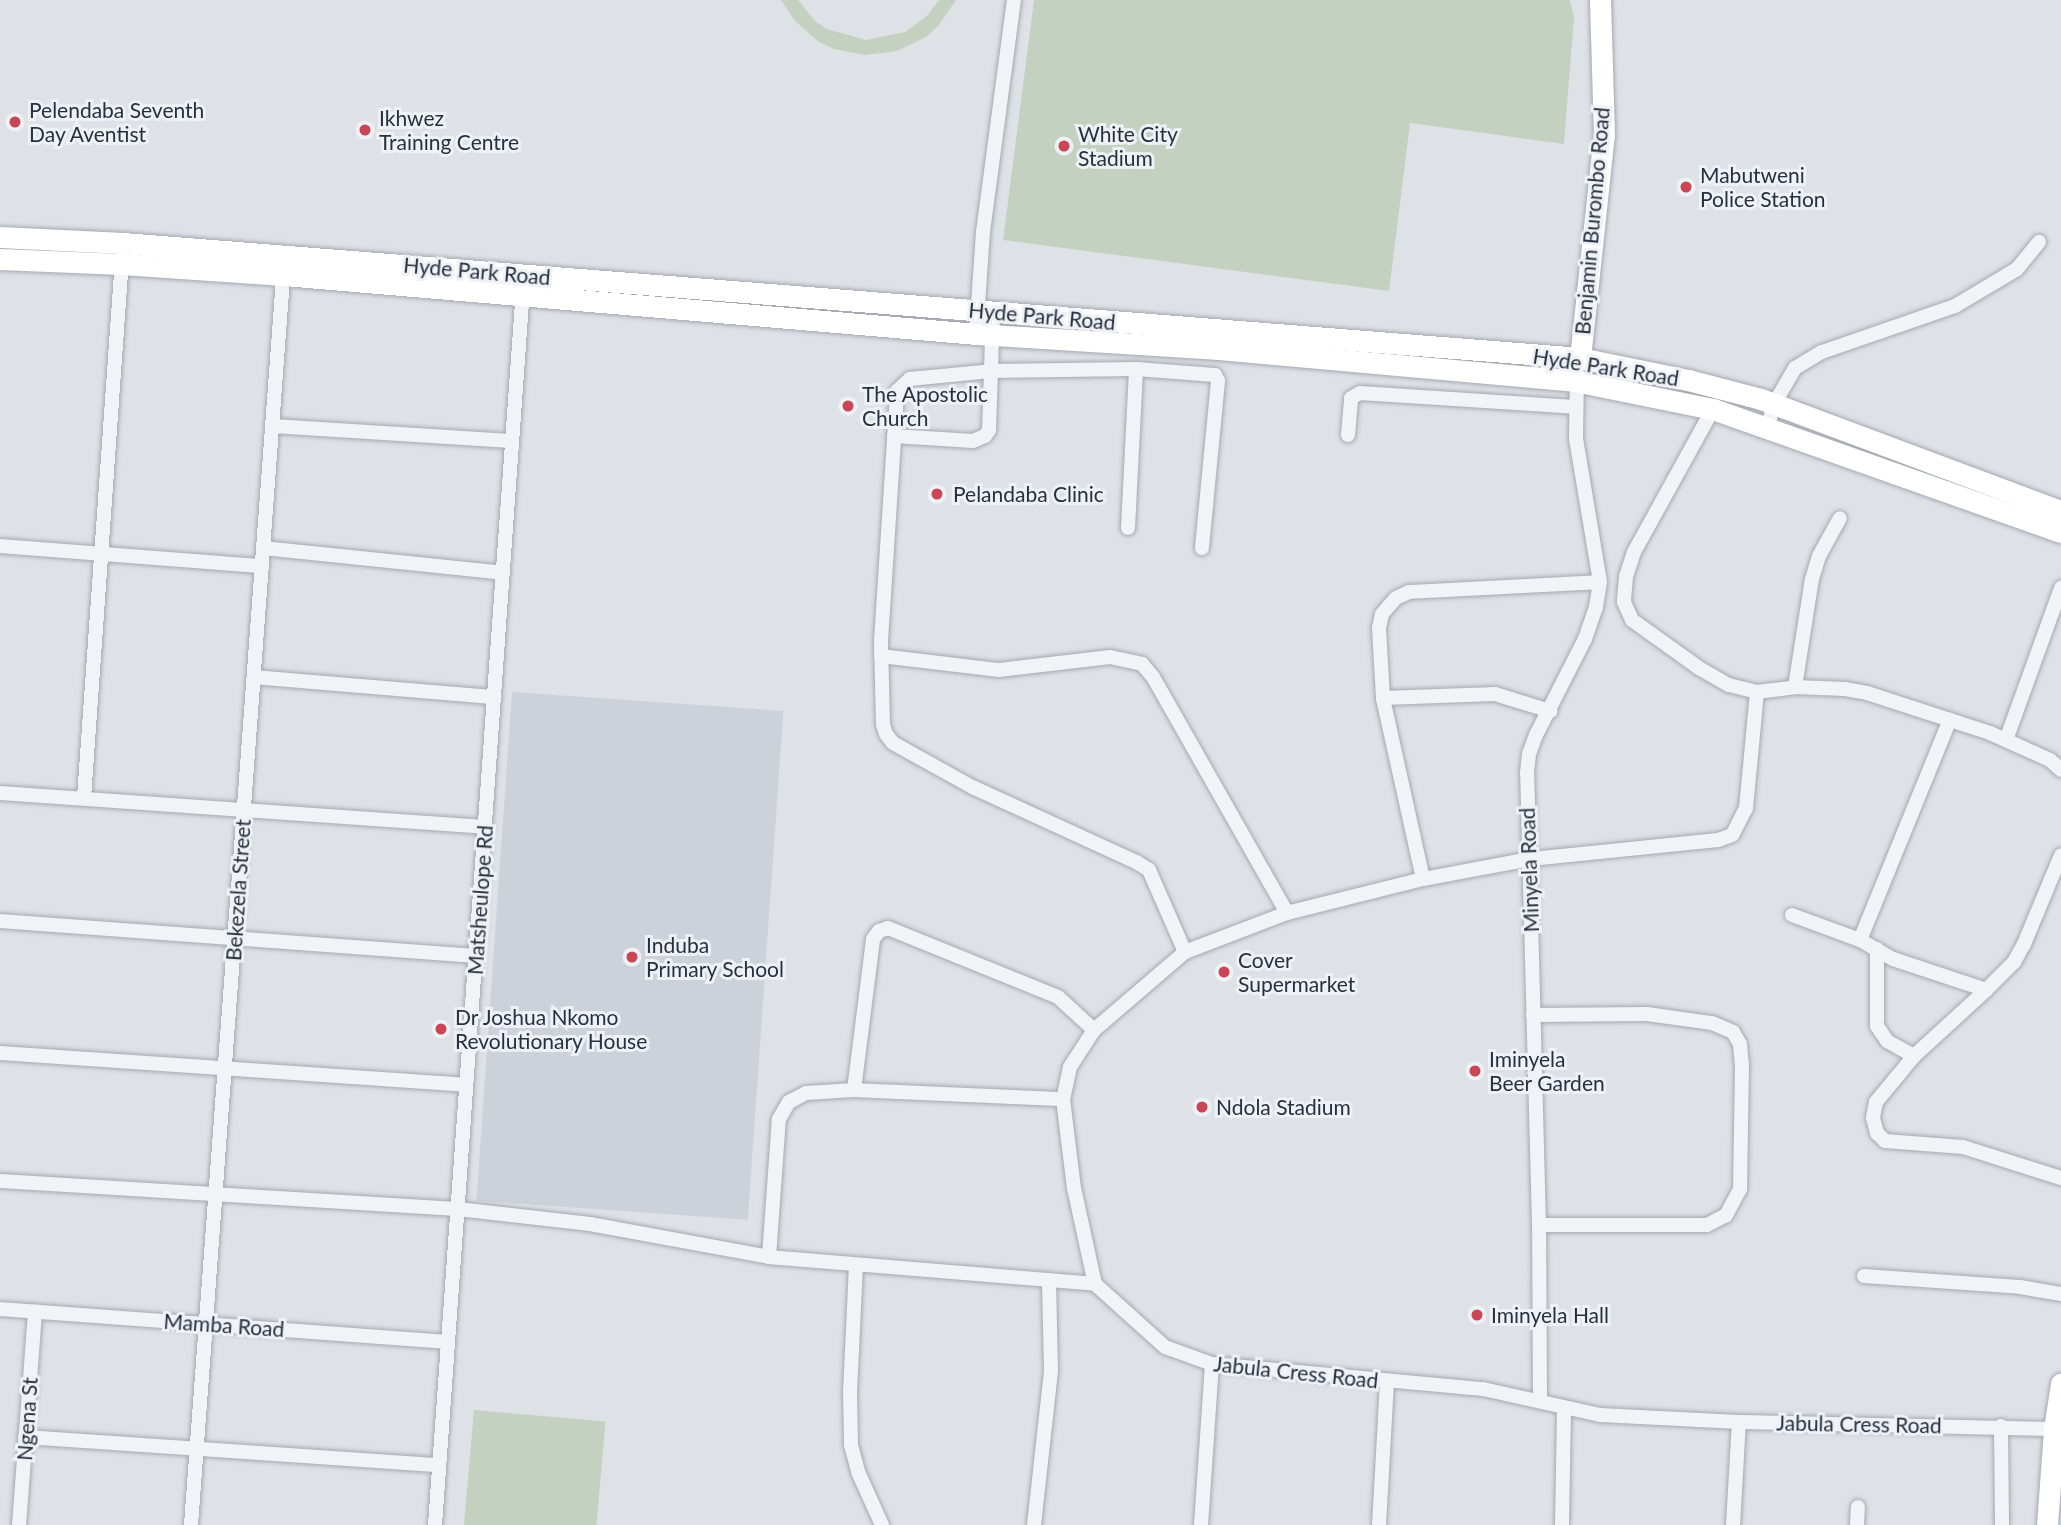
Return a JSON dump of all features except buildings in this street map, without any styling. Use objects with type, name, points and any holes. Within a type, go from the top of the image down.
[{"type":"street","points":[[894,436],[973,441],[985,436],[989,430],[991,371],[984,335],[983,232],[1014,0]]},
{"type":"street","name":"Benjamin Burombo Road","points":[[1580,359],[1604,135],[1600,0]]},
{"type":"street","name":"Hyde Park Road","points":[[0,237],[122,253],[523,285],[984,335],[1218,349],[1576,381],[1648,393],[1768,426],[2061,532]]},
{"type":"street","points":[[1768,426],[1774,404],[1795,368],[1822,352],[1955,306],[2017,270],[2039,242]]},
{"type":"street","points":[[84,798],[122,253]]},
{"type":"street","name":"Hyde Park Road","points":[[0,259],[122,253]]},
{"type":"street","name":"Bekezela Street","points":[[191,1525],[284,265]]},
{"type":"street","name":"Hyde Park Road","points":[[523,285],[985,312],[1580,359],[1689,380],[1774,404],[2061,511]]},
{"type":"street","name":"Matsheulope Rd","points":[[435,1525],[523,285]]},
{"type":"street","name":"Minyela Road","points":[[1540,1400],[1529,754],[1585,639],[1596,607],[1600,582],[1576,438],[1574,407],[1580,359]]},
{"type":"street","points":[[1128,528],[1136,369]]},
{"type":"street","points":[[1185,952],[1149,870],[974,788],[893,743],[883,724],[881,656],[898,391],[902,384],[910,379],[991,371],[1136,369],[1208,372],[1218,381],[1202,548]]},
{"type":"street","points":[[1348,435],[1351,398],[1360,393],[1574,407]]},
{"type":"street","points":[[1713,409],[1634,552],[1626,577],[1624,602],[1632,620],[1699,668],[1729,685],[1757,692],[1796,687],[1845,689],[1867,693],[2006,740],[2050,760],[2061,770]]},
{"type":"street","points":[[272,426],[512,441]]},
{"type":"street","points":[[1796,687],[1812,579],[1819,556],[1840,518]]},
{"type":"street","points":[[0,546],[262,566]]},
{"type":"street","points":[[263,548],[503,573]]},
{"type":"street","points":[[1423,879],[1383,698],[1379,628],[1382,614],[1396,598],[1409,592],[1600,582]]},
{"type":"street","points":[[2006,740],[2061,588]]},
{"type":"street","points":[[881,656],[999,670],[1110,657],[1142,664],[1153,677],[1287,913]]},
{"type":"street","points":[[254,677],[494,697]]},
{"type":"street","points":[[0,1181],[458,1209],[590,1224],[769,1257],[1095,1284],[1074,1188],[1063,1099],[1070,1067],[1094,1030],[1185,952],[1287,913],[1423,879],[1530,859],[1718,840],[1732,835],[1746,808],[1757,692]]},
{"type":"street","points":[[1383,698],[1495,694],[1550,711]]},
{"type":"street","points":[[1860,940],[1950,720]]},
{"type":"street","points":[[0,793],[485,827]]},
{"type":"street","points":[[2061,855],[2019,953],[1986,990],[1914,1056],[1876,1102],[1873,1118],[1877,1133],[1885,1141],[1963,1147],[2061,1178]]},
{"type":"street","points":[[1792,915],[1860,940],[1893,959],[1986,990]]},
{"type":"street","points":[[0,921],[476,956]]},
{"type":"street","points":[[854,1090],[873,940],[879,931],[888,928],[1058,997],[1094,1030]]},
{"type":"street","points":[[1877,949],[1877,1026],[1888,1041],[1914,1056]]},
{"type":"street","points":[[1533,1015],[1647,1014],[1712,1023],[1733,1031],[1740,1044],[1742,1065],[1740,1189],[1726,1214],[1707,1225],[1539,1225]]},
{"type":"street","points":[[0,1053],[467,1085]]},
{"type":"street","points":[[769,1257],[779,1119],[789,1102],[806,1093],[854,1090],[1063,1099]]},
{"type":"street","points":[[856,1265],[850,1391],[851,1444],[859,1474],[882,1525]]},
{"type":"street","points":[[1864,1276],[2020,1287],[2061,1294]]},
{"type":"street","points":[[1034,1525],[1051,1370],[1049,1280]]},
{"type":"street","name":"Jabula Cress Road","points":[[1095,1284],[1166,1347],[1212,1364],[1483,1390],[1540,1400],[1600,1415],[1739,1422],[2054,1429]]},
{"type":"street","name":"Mamba Road","points":[[0,1309],[448,1342]]},
{"type":"street","name":"Ngena St","points":[[19,1525],[35,1312]]},
{"type":"street","points":[[1201,1525],[1212,1364]]},
{"type":"street","points":[[1379,1525],[1387,1382]]},
{"type":"street","points":[[2047,1525],[2054,1429],[2061,1384]]},
{"type":"street","points":[[1562,1525],[1564,1408]]},
{"type":"street","points":[[1733,1525],[1739,1422]]},
{"type":"street","points":[[2001,1426],[2003,1525]]},
{"type":"street","points":[[25,1437],[196,1451],[439,1465]]},
{"type":"street","points":[[1857,1525],[1858,1507]]},
{"type":"shaded area","name":"Induba Primary School","points":[[512,692],[783,711],[748,1220],[476,1201]]},
{"type":"green space","points":[[781,0],[798,0],[815,21],[827,29],[866,40],[905,32],[927,16],[939,0],[956,0],[938,26],[926,37],[897,51],[865,55],[834,49],[819,42],[795,21]]},
{"type":"green space","name":"White City Stadium","points":[[1034,0],[1570,0],[1574,17],[1564,144],[1410,123],[1389,291],[1003,240]]},
{"type":"green space","points":[[474,1410],[605,1422],[596,1525],[464,1525]]},
{"type":"place","name":"Pelendaba Seventh Day Aventist","points":[[15,122]]},
{"type":"place","name":"Ikhwez Training Centre","points":[[365,130]]},
{"type":"place","name":"White City Stadium","points":[[1064,146]]},
{"type":"place","name":"Mabutweni Police Station","points":[[1686,187]]},
{"type":"place","name":"The Apostolic Church","points":[[848,406]]},
{"type":"place","name":"Pelandaba Clinic","points":[[937,494]]},
{"type":"place","name":"Induba Primary School","points":[[632,957]]},
{"type":"place","name":"Cover Supermarket","points":[[1224,972]]},
{"type":"place","name":"Dr Joshua Nkomo Revolutionary House","points":[[441,1029]]},
{"type":"place","name":"Iminyela Beer Garden","points":[[1475,1071]]},
{"type":"place","name":"Ndola Stadium","points":[[1202,1107]]},
{"type":"place","name":"Iminyela Hall","points":[[1477,1315]]}]
